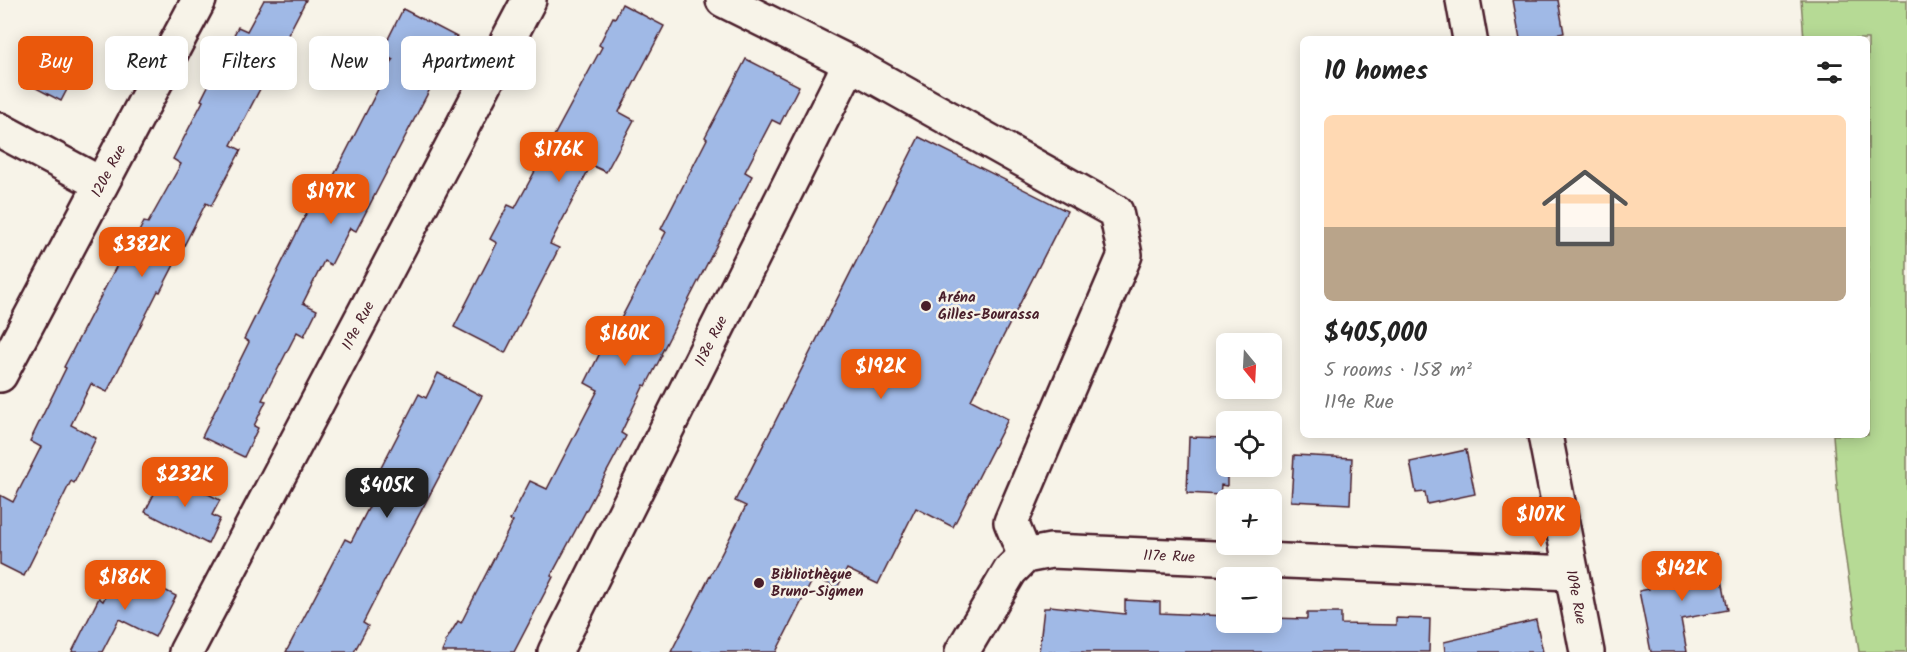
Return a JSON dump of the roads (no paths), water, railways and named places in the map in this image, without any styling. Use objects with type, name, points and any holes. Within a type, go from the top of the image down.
[{"type":"street","name":"120e Rue","points":[[0,375],[199,0]]},
{"type":"street","name":"119e Rue","points":[[186,652],[529,0]]},
{"type":"street","points":[[723,0],[850,63],[1116,212],[1125,255],[1011,522],[1025,556],[1010,571],[962,652]]},
{"type":"street","points":[[1463,0],[1469,36]]},
{"type":"street","name":"118e Rue","points":[[555,652],[850,63]]},
{"type":"street","points":[[0,130],[101,184]]},
{"type":"street","name":"109e Rue","points":[[1546,438],[1587,652]]},
{"type":"street","name":"117e Rue","points":[[1025,556],[1051,551],[1571,573]]},
{"type":"place","name":"Aréna Gilles-Bourassa","points":[[926,306]]},
{"type":"place","name":"Bibliothèque Bruno-Sigmen","points":[[759,583]]}]
